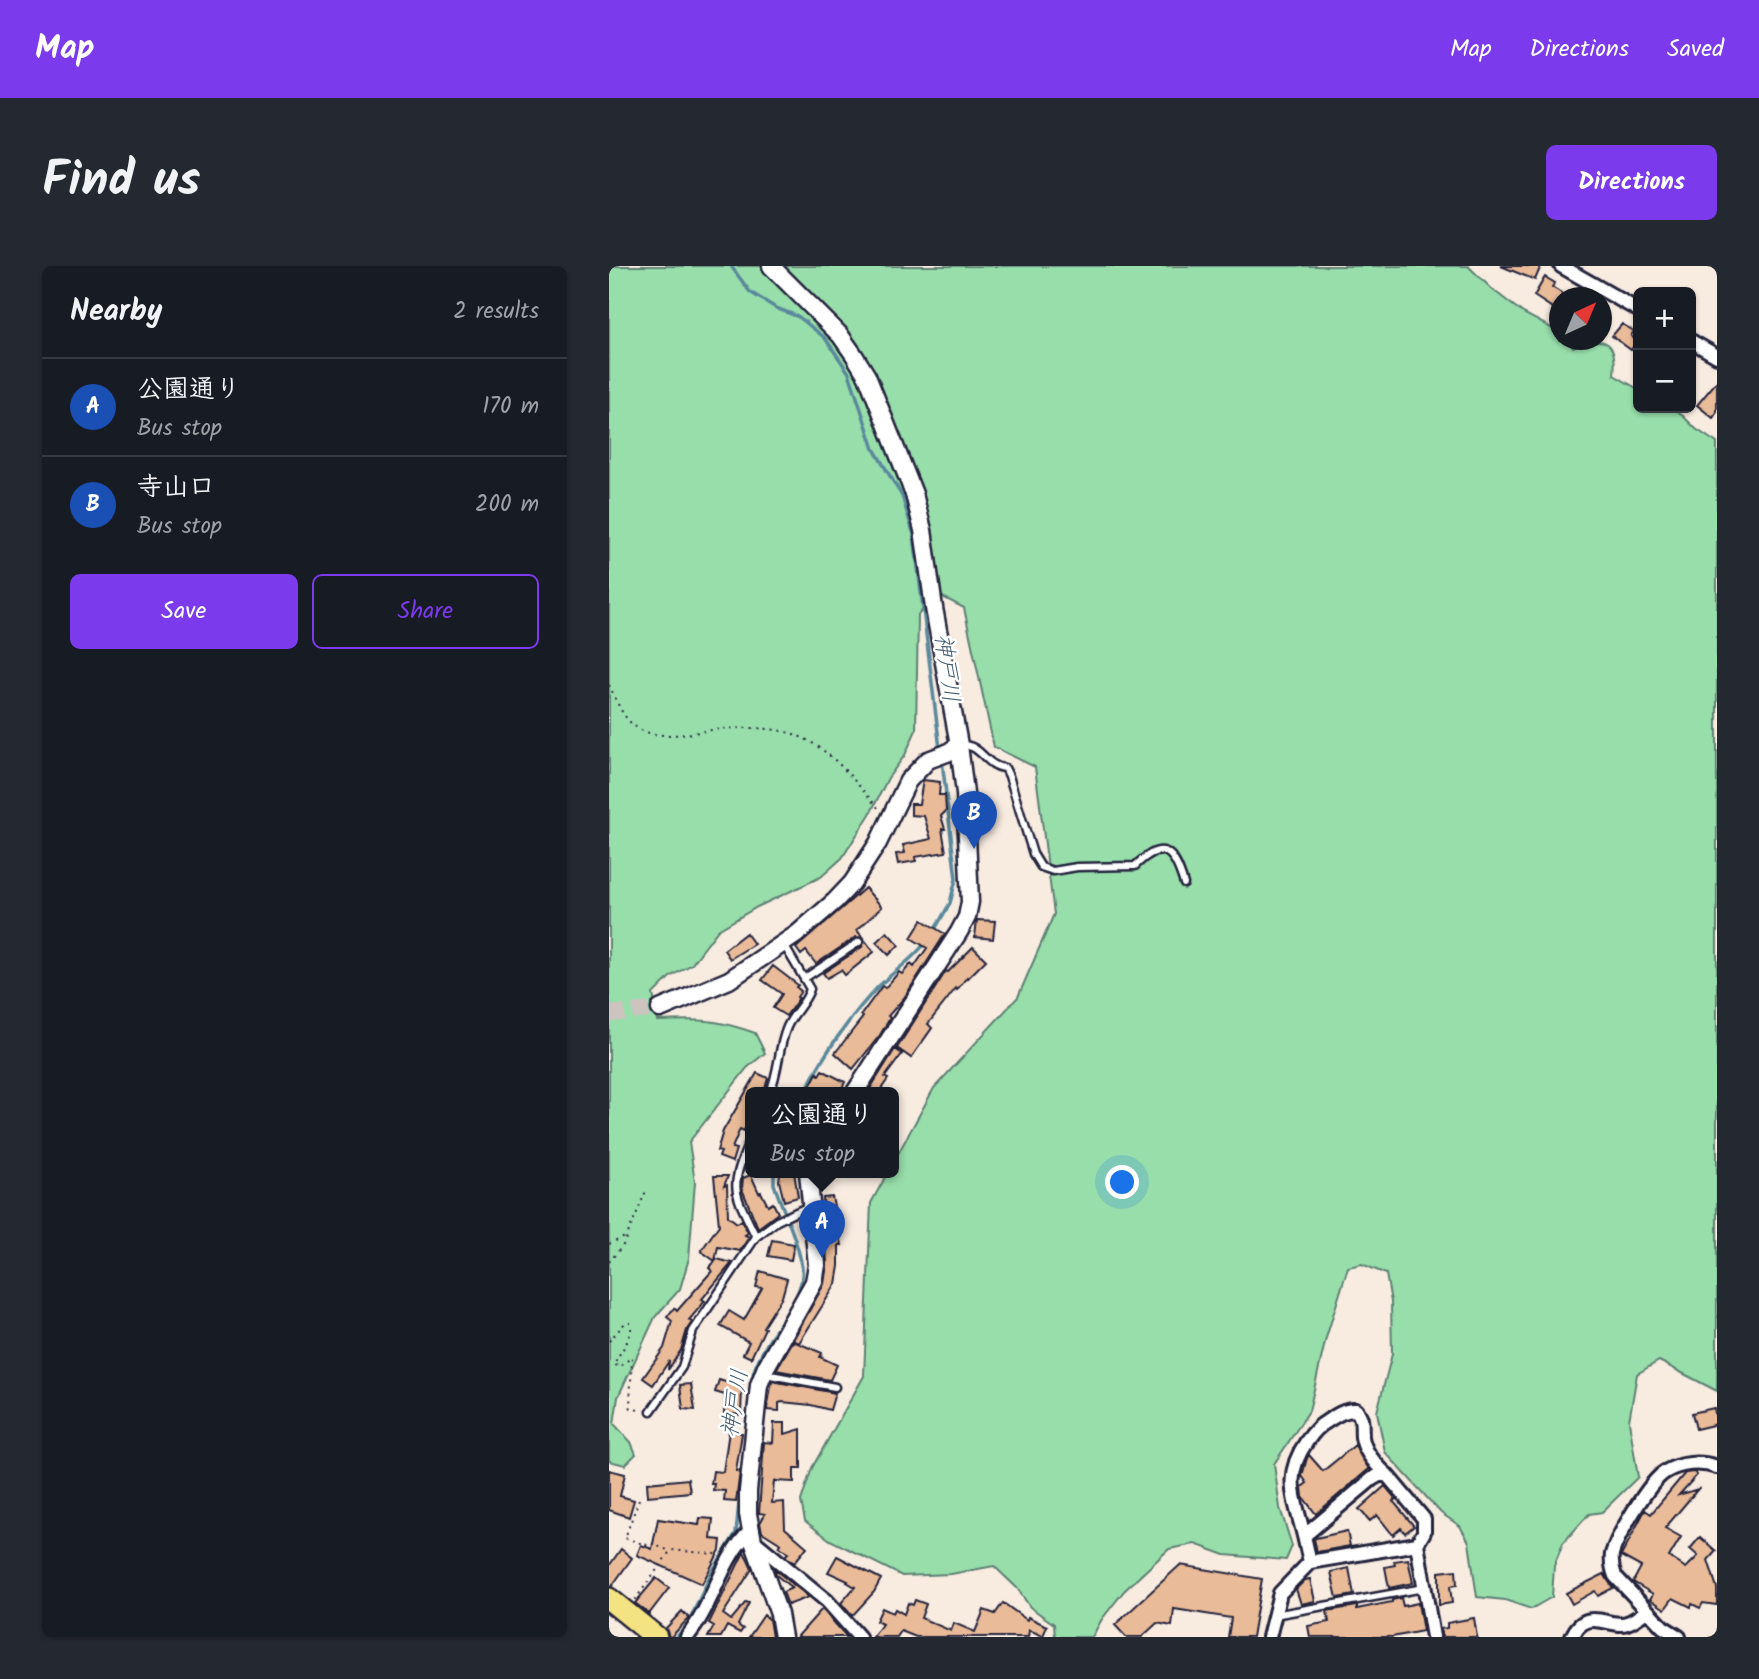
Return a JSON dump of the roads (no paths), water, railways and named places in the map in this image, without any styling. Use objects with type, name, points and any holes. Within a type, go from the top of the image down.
[{"type":"main road","points":[[618,1605],[656,1637]]},
{"type":"street","points":[[771,266],[840,335],[854,355],[867,376],[914,494],[923,530],[934,608],[960,746],[969,866],[970,902],[967,917],[858,1087]]},
{"type":"street","points":[[1561,266],[1576,269],[1633,307]]},
{"type":"street","points":[[1696,344],[1717,356]]},
{"type":"street","points":[[660,1009],[729,980],[783,943],[835,901],[852,883],[878,844],[908,781],[928,760],[960,746]]},
{"type":"street","points":[[783,1637],[779,1614],[752,1535],[748,1491],[759,1385],[814,1282],[817,1248],[809,1178]]},
{"type":"street","points":[[1310,1562],[1293,1493],[1293,1466],[1304,1445],[1320,1425],[1339,1414],[1356,1410],[1362,1422],[1362,1438],[1367,1451],[1423,1520],[1424,1532],[1417,1544],[1428,1636]]},
{"type":"street","points":[[1679,1637],[1646,1611],[1615,1576],[1611,1561],[1617,1541],[1631,1516],[1661,1474],[1689,1464],[1717,1467]]},
{"type":"street","points":[[1304,1536],[1372,1479],[1387,1475]]},
{"type":"street","points":[[687,1637],[696,1625],[736,1545],[752,1535]]},
{"type":"street","points":[[752,1535],[827,1601],[859,1637]]},
{"type":"street","points":[[1269,1637],[1280,1593],[1310,1562],[1417,1544]]},
{"type":"street","points":[[1572,1637],[1579,1626],[1591,1620],[1626,1624],[1646,1611]]},
{"type":"lane","points":[[960,746],[970,745],[992,765],[1005,768],[1033,854],[1041,867],[1053,871],[1076,867],[1135,866],[1149,853],[1160,850],[1171,854],[1179,867],[1184,884]]},
{"type":"lane","points":[[805,978],[859,942]]},
{"type":"lane","points":[[772,1087],[777,1076],[780,1047],[788,1025],[809,994],[805,978],[783,943]]},
{"type":"lane","points":[[745,1152],[736,1173],[735,1186],[738,1199],[757,1237]]},
{"type":"lane","points":[[651,1411],[681,1367],[693,1331],[757,1237],[777,1222],[811,1206]]},
{"type":"lane","points":[[764,1374],[835,1387]]},
{"type":"lane","points":[[1275,1615],[1424,1588]]},
{"type":"waterway","name":"神戸川","points":[[731,266],[750,292],[776,308],[799,317],[825,338],[849,373],[874,449],[902,496],[914,535],[940,749]]},
{"type":"waterway","name":"神戸川","points":[[934,931],[950,903],[956,879],[942,760]]},
{"type":"waterway","name":"神戸川","points":[[808,1087],[837,1037],[858,1010],[877,988],[925,943]]},
{"type":"waterway","name":"神戸川","points":[[751,1387],[761,1356],[789,1310],[801,1281],[800,1257],[774,1178]]},
{"type":"waterway","name":"神戸川","points":[[677,1637],[688,1624],[712,1572],[736,1533],[746,1433]]},
{"type":"tunnel","points":[[609,1014],[660,1009]]},
{"type":"place","name":"寺山口","points":[[974,849]]},
{"type":"place","name":"公園通り","points":[[822,1258]]}]
